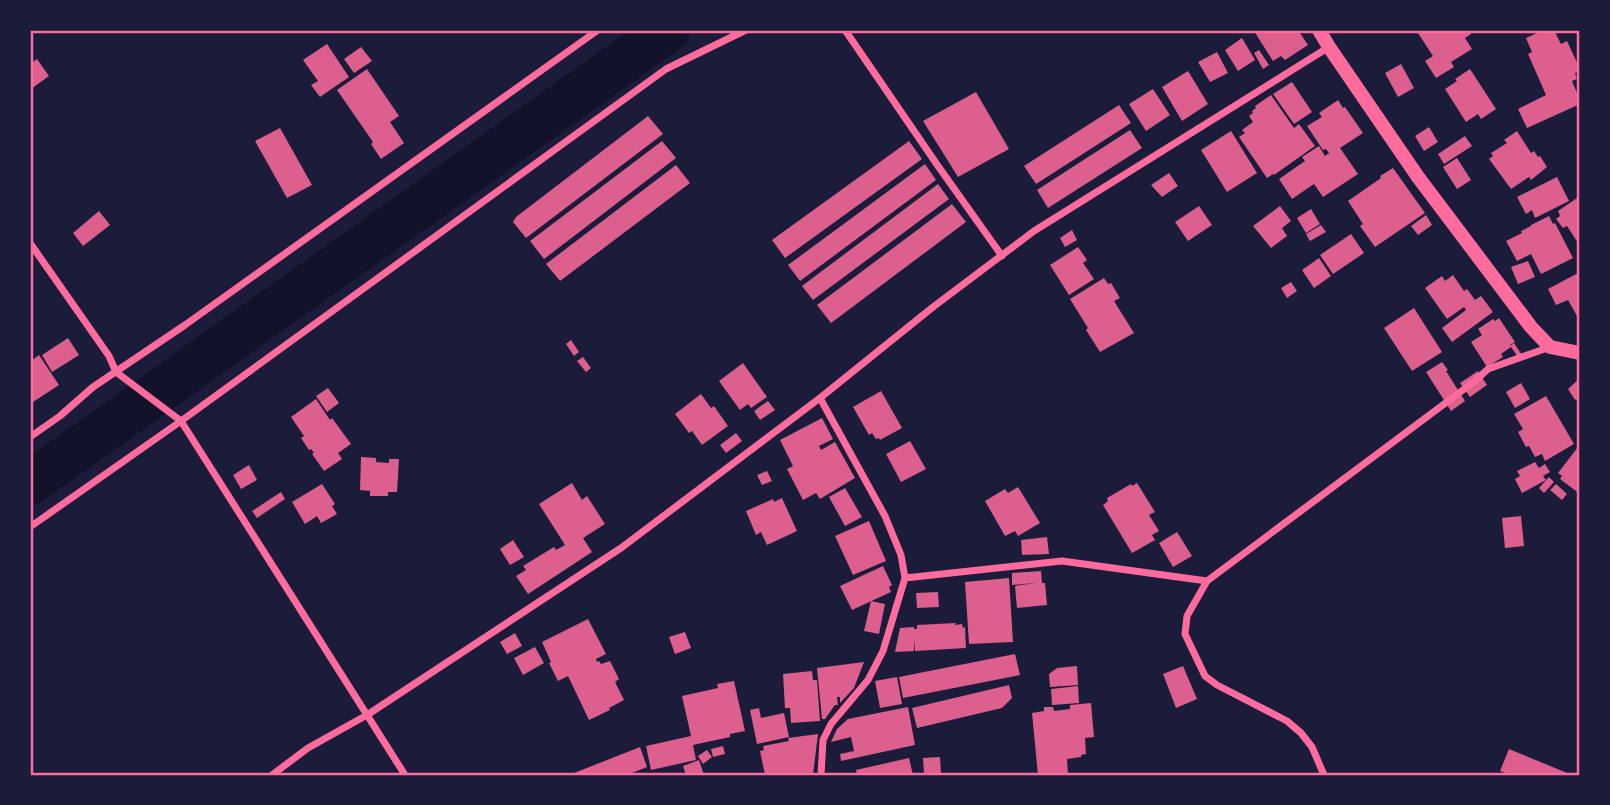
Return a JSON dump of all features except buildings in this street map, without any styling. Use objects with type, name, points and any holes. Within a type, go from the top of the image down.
[{"type":"main road","points":[[1319,30],[1418,177],[1531,327],[1550,347],[1580,353]]},
{"type":"street","points":[[30,437],[60,416],[93,387],[185,326],[598,30]]},
{"type":"street","points":[[30,527],[181,421],[666,69],[746,30]]},
{"type":"street","points":[[845,30],[1002,256]]},
{"type":"street","points":[[272,775],[308,748],[367,715],[621,548],[820,398],[1034,231],[1329,47]]},
{"type":"street","points":[[30,243],[109,356],[116,372],[181,421],[405,775]]},
{"type":"street","points":[[1324,775],[1312,747],[1287,721],[1217,685],[1205,676],[1185,634],[1187,615],[1207,580],[1488,369],[1550,347]]},
{"type":"street","points":[[820,398],[886,516],[901,555],[905,578],[883,651],[868,680],[831,724],[823,740],[821,775]]},
{"type":"street","points":[[905,578],[1062,561],[1207,580]]},
{"type":"waterway","points":[[30,483],[668,30]]}]
